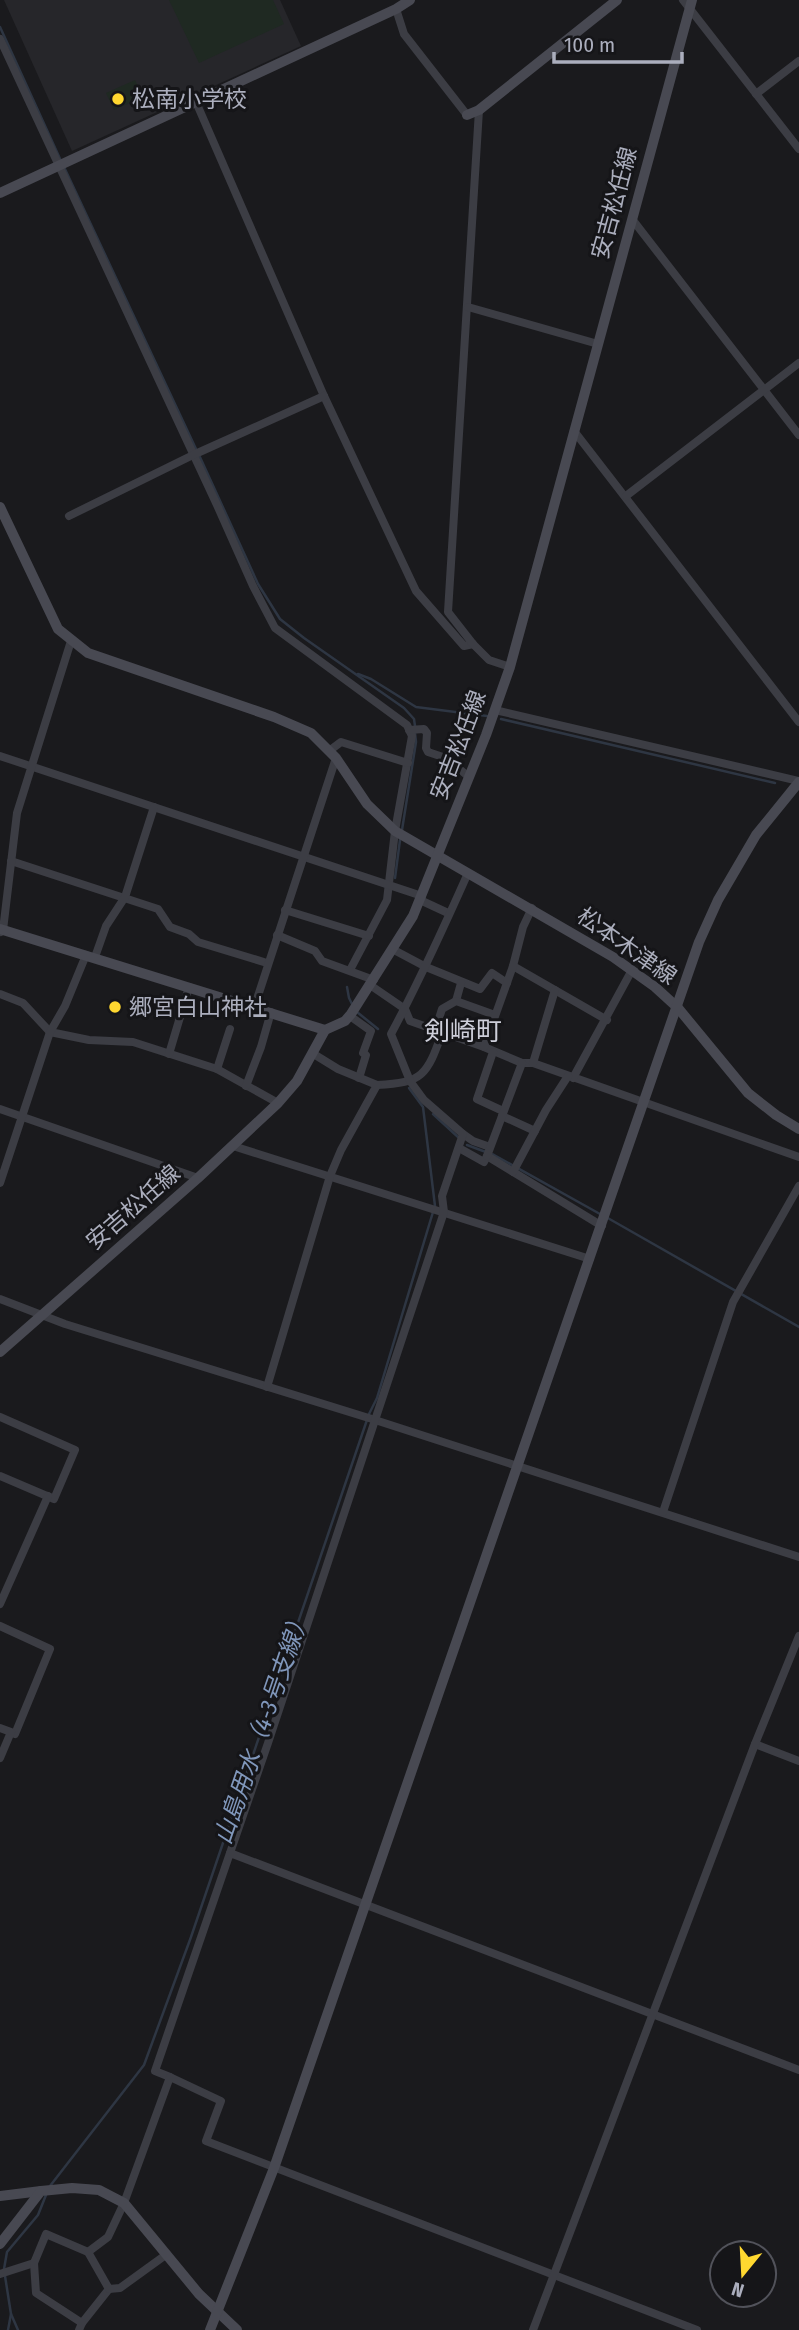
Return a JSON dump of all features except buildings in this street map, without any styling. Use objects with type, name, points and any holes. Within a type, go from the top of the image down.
[{"type":"street","points":[[0,193],[396,9],[410,0]]},
{"type":"street","points":[[396,9],[404,34],[467,115],[479,110],[617,0]]},
{"type":"street","points":[[688,3],[799,149]]},
{"type":"street","name":"安吉松任線","points":[[351,1015],[394,950],[421,898],[470,777],[510,667],[688,3]]},
{"type":"street","points":[[0,39],[58,166],[197,453],[253,586],[275,628],[407,725],[410,730],[412,736],[394,886],[349,970]]},
{"type":"street","points":[[757,94],[799,61]]},
{"type":"street","points":[[196,102],[324,396],[416,591],[464,646],[473,644]]},
{"type":"street","points":[[479,110],[448,612],[489,660],[510,667]]},
{"type":"street","points":[[632,219],[799,435]]},
{"type":"street","points":[[468,307],[598,344]]},
{"type":"street","points":[[626,496],[799,363]]},
{"type":"street","points":[[69,516],[197,453],[324,396]]},
{"type":"street","points":[[574,431],[799,722]]},
{"type":"street","points":[[0,507],[42,600],[58,629],[71,640],[17,813],[1,931],[91,956],[325,1030],[351,1015],[371,1031],[363,1053],[366,1055],[359,1078]]},
{"type":"street","name":"松本木津線","points":[[71,640],[88,653],[297,725],[311,733],[333,755],[367,804],[400,834],[532,908],[655,987],[678,1008],[748,1094],[799,1129]]},
{"type":"street","points":[[210,2330],[274,2168],[699,942],[718,900],[755,835],[799,781],[495,710]]},
{"type":"street","points":[[410,730],[421,729],[427,733],[426,748],[429,752],[446,758],[470,777]]},
{"type":"street","points":[[254,1008],[333,755],[341,742],[408,762]]},
{"type":"street","points":[[0,756],[394,886],[448,913]]},
{"type":"street","points":[[0,1183],[50,1032],[106,926],[125,897],[153,807]]},
{"type":"street","points":[[11,861],[158,909],[170,927],[189,934],[198,942],[267,963]]},
{"type":"street","points":[[468,873],[426,967],[391,1034],[410,1081],[424,1100],[513,1172],[604,1220]]},
{"type":"street","points":[[484,1046],[532,908]]},
{"type":"street","points":[[285,910],[369,936]]},
{"type":"street","points":[[277,935],[315,951],[322,961],[349,970],[372,983],[405,1009],[410,1021],[484,1046],[522,1063],[533,1063],[799,1157]]},
{"type":"street","points":[[394,950],[426,967],[480,989],[492,973],[507,983]]},
{"type":"street","points":[[513,966],[607,1020]]},
{"type":"street","points":[[513,1172],[535,1131],[607,1020],[632,971]]},
{"type":"street","points":[[312,1053],[338,1069],[377,1086],[418,1078],[431,1064],[442,1009],[456,1001],[461,982]]},
{"type":"street","points":[[170,1054],[189,987]]},
{"type":"street","points":[[533,1063],[555,990]]},
{"type":"street","points":[[0,994],[23,1003],[50,1032],[89,1040],[133,1042],[217,1069],[278,1103]]},
{"type":"street","points":[[456,1001],[495,1015]]},
{"type":"street","points":[[246,1086],[271,1012]]},
{"type":"street","points":[[217,1069],[230,1029]]},
{"type":"street","name":"安吉松任線","points":[[0,1352],[198,1178],[278,1103],[297,1081],[325,1030]]},
{"type":"street","points":[[493,1052],[477,1099],[535,1131]]},
{"type":"street","points":[[459,1148],[484,1162],[522,1063]]},
{"type":"street","points":[[267,1387],[330,1176],[341,1150],[377,1086]]},
{"type":"street","points":[[0,1108],[198,1178]]},
{"type":"street","points":[[463,1134],[230,1853],[155,2071],[221,2101],[206,2141],[697,2330]]},
{"type":"street","points":[[233,1146],[590,1259]]},
{"type":"street","points":[[663,1512],[738,1293],[799,1186]]},
{"type":"street","points":[[0,1299],[78,1328],[371,1418],[799,1557]]},
{"type":"street","points":[[0,1417],[75,1450],[54,1499],[0,1476]]},
{"type":"street","points":[[0,1604],[48,1496]]},
{"type":"street","points":[[0,1626],[50,1649],[15,1734]]},
{"type":"street","points":[[533,2330],[755,1744],[799,1636]]},
{"type":"street","points":[[0,1728],[11,1732],[0,1758]]},
{"type":"street","points":[[755,1744],[799,1760]]},
{"type":"street","points":[[230,1853],[799,2070]]},
{"type":"street","points":[[88,2252],[108,2237],[124,2203],[170,2077]]},
{"type":"street","points":[[0,2196],[72,2188],[99,2190],[124,2203],[218,2313],[237,2330]]},
{"type":"street","points":[[0,2244],[47,2190]]},
{"type":"street","points":[[108,2289],[88,2252],[46,2234],[34,2263],[36,2293],[81,2327],[108,2289],[120,2288],[167,2254]]},
{"type":"street","points":[[3,2273],[34,2263]]},
{"type":"shaded area","name":"松南小学校","points":[[4,0],[280,0],[301,46],[72,151]]},
{"type":"shaded area","points":[[169,0],[273,0],[284,24],[199,63]]},
{"type":"shaded area","points":[[135,80],[143,97],[114,110],[106,93]]},
{"type":"waterway","points":[[0,27],[61,161]]},
{"type":"waterway","points":[[64,167],[196,449]]},
{"type":"waterway","points":[[199,455],[258,584],[280,619],[404,708],[414,719],[415,726]]},
{"type":"waterway","points":[[358,674],[416,707],[487,716]]},
{"type":"waterway","points":[[501,719],[775,783]]},
{"type":"waterway","points":[[402,830],[416,742],[415,733]]},
{"type":"waterway","points":[[395,878],[400,840]]},
{"type":"waterway","points":[[347,987],[353,1006]]},
{"type":"waterway","points":[[357,1012],[378,1029]]},
{"type":"waterway","name":"山島用水（4-3号支線）","points":[[409,1088],[423,1107],[435,1206]]},
{"type":"waterway","points":[[433,1114],[458,1137]]},
{"type":"waterway","points":[[467,1145],[494,1155],[600,1214]]},
{"type":"waterway","name":"山島用水（4-3号支線）","points":[[50,2186],[144,2065],[191,1937],[369,1414],[377,1398],[433,1212]]},
{"type":"waterway","points":[[606,1217],[799,1327]]},
{"type":"waterway","name":"山島用水（4-3号支線）","points":[[4,2269],[7,2252],[38,2215],[46,2195]]},
{"type":"waterway","name":"山島用水（4-3号支線）","points":[[5,2276],[11,2314],[18,2330]]},
{"type":"waterway","points":[[8,2330],[11,2314]]},
{"type":"place","name":"松南小学校","points":[[118,99]]},
{"type":"place","name":"郷宮白山神社","points":[[115,1007]]},
{"type":"district","name":"剣崎町","points":[[463,1031]]}]
